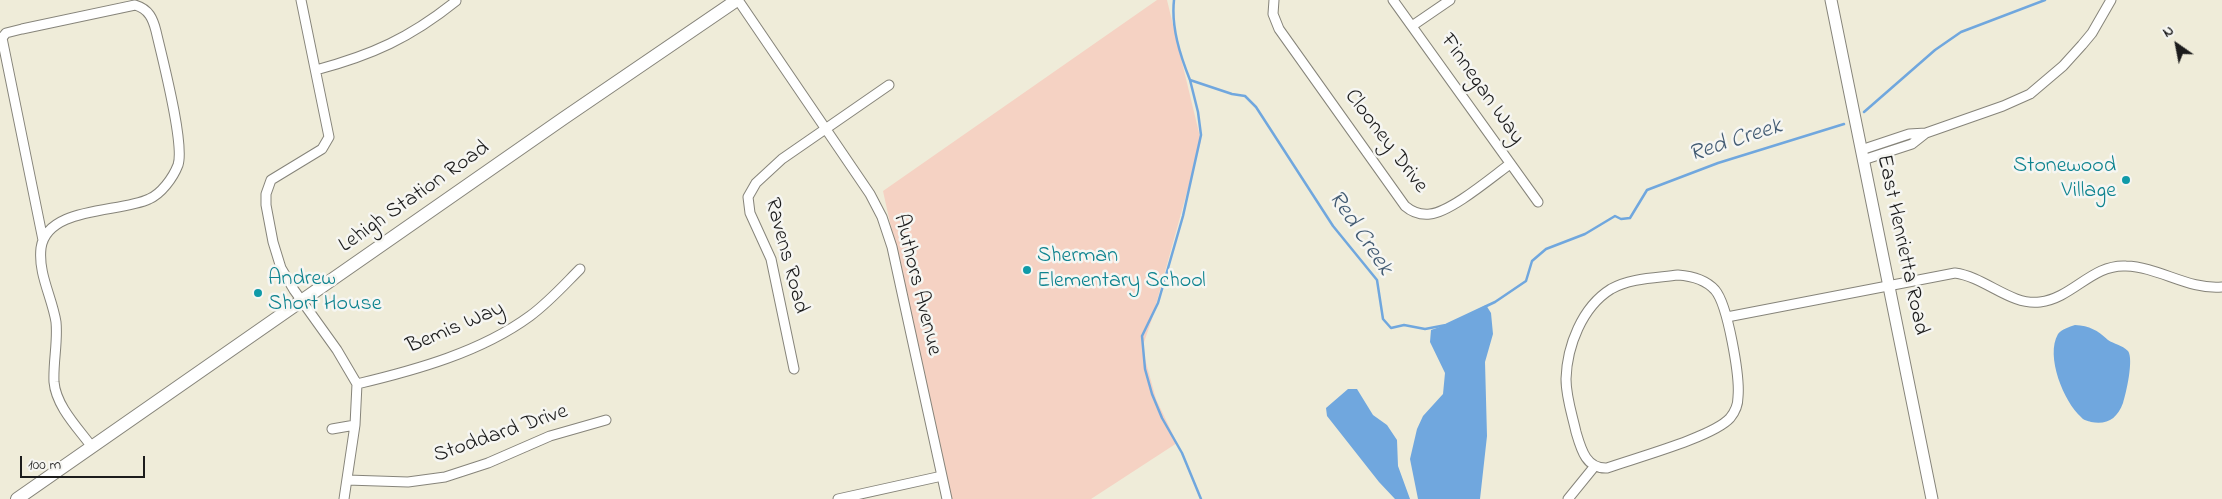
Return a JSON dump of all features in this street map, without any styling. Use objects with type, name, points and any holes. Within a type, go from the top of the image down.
[{"type":"main road","name":"Lehigh Station Road","points":[[18,499],[302,300],[737,0]]},
{"type":"main road","name":"East Henrietta Road","points":[[1831,0],[1932,499]]},
{"type":"street","points":[[301,0],[328,129],[327,143],[314,155],[271,180],[266,194],[266,205],[273,242],[282,268],[337,350],[357,384],[355,425],[344,499]]},
{"type":"street","name":"Authors Avenue","points":[[737,0],[870,194],[888,231],[947,499]]},
{"type":"street","name":"Clooney Drive","points":[[1274,0],[1273,14],[1279,29],[1405,206],[1422,214],[1437,213],[1452,205],[1510,164]]},
{"type":"street","name":"Finnegan Way","points":[[1394,0],[1538,202]]},
{"type":"street","points":[[1412,26],[1450,0]]},
{"type":"street","points":[[1862,155],[1909,134],[1926,133],[2003,106],[2030,94],[2063,66],[2082,45],[2092,33],[2111,0]]},
{"type":"street","points":[[316,70],[367,55],[389,45],[436,18],[456,1]]},
{"type":"street","points":[[43,240],[54,227],[68,218],[148,200],[163,189],[177,166],[179,158],[178,138],[156,31],[152,19],[140,7],[108,10],[22,29],[6,33],[2,38],[43,240],[41,262],[54,311],[56,332],[55,391],[60,402],[92,447]]},
{"type":"street","points":[[826,128],[889,85]]},
{"type":"street","name":"Ravens Road","points":[[794,368],[772,264],[750,212],[748,197],[756,183],[766,172],[826,128]]},
{"type":"street","points":[[1727,317],[1955,273],[1977,278],[2018,300],[2039,302],[2063,295],[2098,272],[2117,266],[2128,266],[2201,287],[2222,287]]},
{"type":"street","name":"Bemis Way","points":[[357,384],[416,368],[484,342],[530,316],[580,269]]},
{"type":"street","points":[[1688,276],[1699,278],[1715,290],[1725,306],[1739,386],[1736,408],[1730,418],[1718,428],[1701,436],[1607,468],[1594,467],[1588,461],[1580,444],[1568,398],[1566,378],[1575,338],[1583,319],[1592,305],[1602,295],[1621,284],[1688,276]]},
{"type":"street","name":"Stoddard Drive","points":[[347,480],[401,482],[444,477],[488,463],[550,436],[606,420]]},
{"type":"street","points":[[332,429],[355,425]]},
{"type":"street","points":[[1568,499],[1594,467]]},
{"type":"street","points":[[838,499],[942,476]]},
{"type":"shaded area","points":[[1157,0],[1167,0],[1201,141],[1152,319],[1142,348],[1156,399],[1177,443],[1091,499],[951,499],[883,191]]},
{"type":"water","points":[[1486,305],[1491,313],[1493,334],[1485,362],[1487,436],[1480,499],[1418,499],[1410,459],[1417,429],[1423,416],[1443,394],[1445,373],[1430,342],[1431,330],[1454,322]]},
{"type":"water","points":[[2075,325],[2085,326],[2097,331],[2108,340],[2126,349],[2130,355],[2129,377],[2121,409],[2107,422],[2097,423],[2082,418],[2068,401],[2058,378],[2055,366],[2055,343],[2060,332]]},
{"type":"water","points":[[1348,389],[1357,389],[1373,415],[1387,425],[1397,440],[1398,466],[1410,499],[1395,499],[1379,482],[1327,416],[1326,408]]},
{"type":"waterway","name":"Red Creek","points":[[1174,0],[1173,10],[1177,41],[1190,80],[1232,94],[1245,96],[1256,107],[1333,226],[1377,280],[1383,319],[1391,328],[1404,325],[1425,329],[1446,325],[1495,302],[1526,281],[1532,261],[1546,249],[1585,234],[1615,216],[1621,219],[1630,218],[1647,190],[1718,163],[1844,124]]},
{"type":"waterway","name":"Red Creek","points":[[1864,112],[1935,50],[1961,32],[2045,0]]},
{"type":"waterway","points":[[1190,80],[1198,112],[1201,135],[1183,216],[1158,303],[1142,336],[1145,369],[1152,394],[1162,418],[1182,453],[1201,499]]},
{"type":"place","name":"Stonewood Village","points":[[2126,180]]},
{"type":"place","name":"Sherman Elementary School","points":[[1027,270]]},
{"type":"place","name":"Andrew Short House","points":[[258,293]]}]
